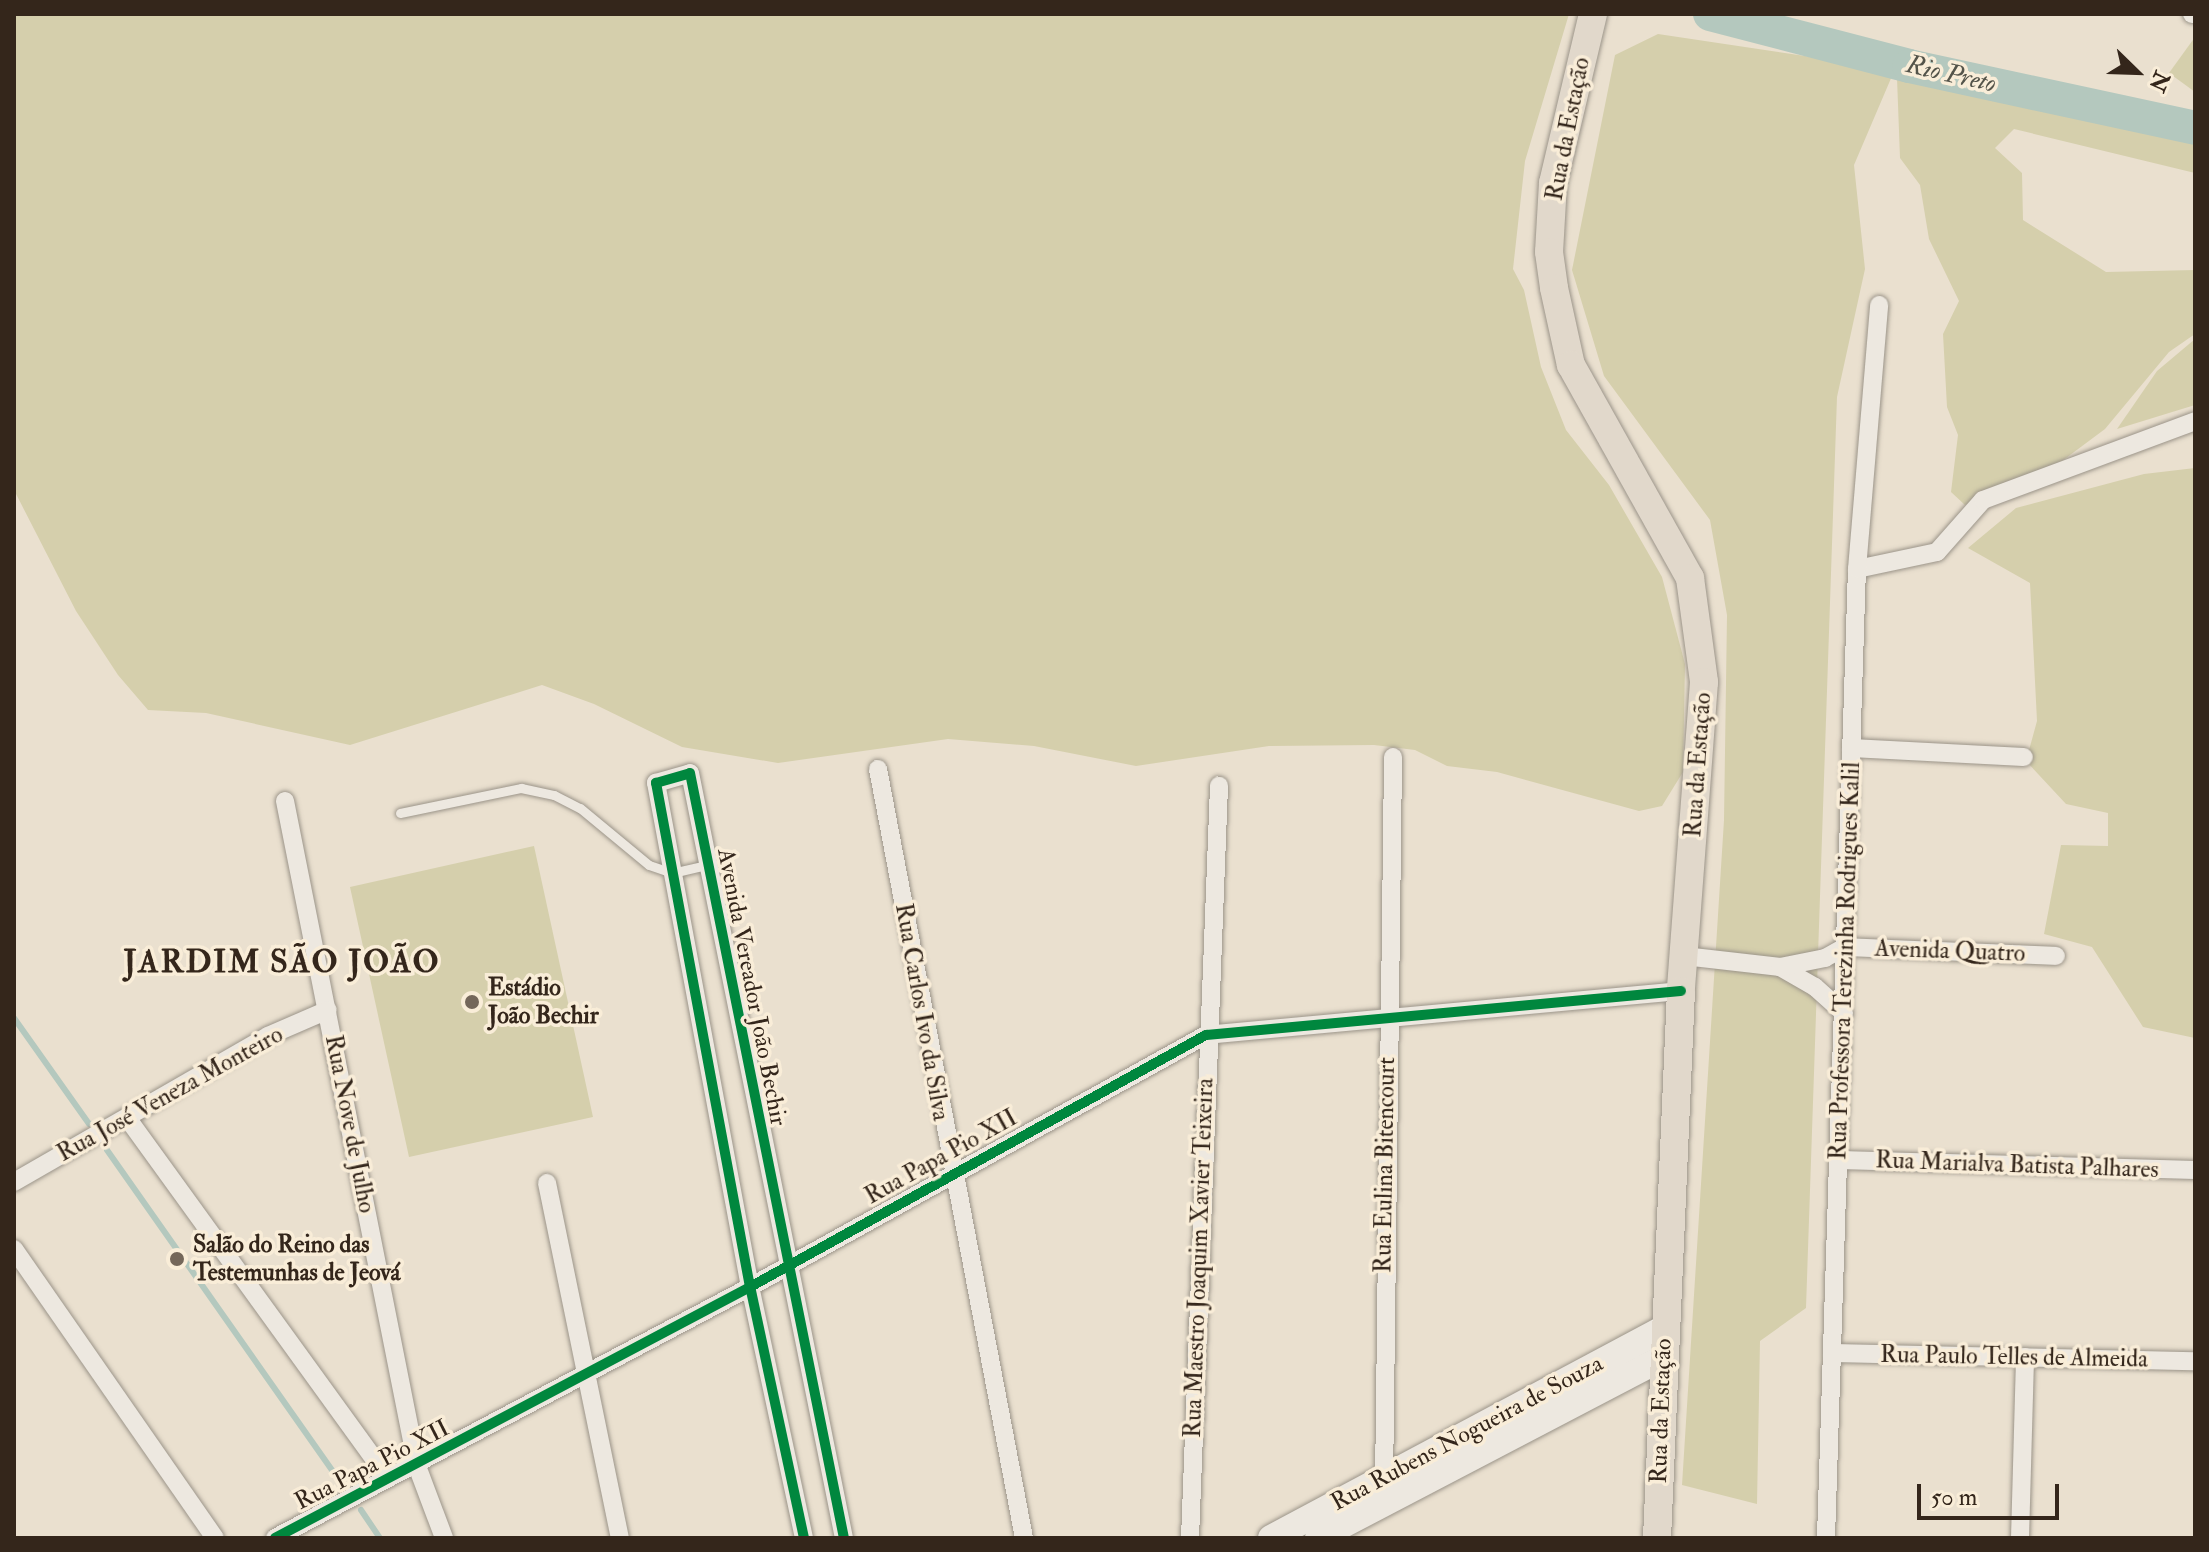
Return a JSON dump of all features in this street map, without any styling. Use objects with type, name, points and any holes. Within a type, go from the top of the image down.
[{"type":"main road","name":"Rua da Estação","points":[[1591,21],[1553,183],[1549,252],[1571,365],[1690,578],[1704,682],[1681,991],[1662,1358],[1657,1538]]},
{"type":"street","name":"Rua Professora Terezinha Rodrigues Kalil","points":[[1826,1538],[1857,569],[1879,305]]},
{"type":"street","points":[[1857,569],[1937,552],[1983,500],[2195,421]]},
{"type":"street","points":[[1851,748],[2024,757]]},
{"type":"street","name":"Rua Eulina Bitencourt","points":[[1384,1490],[1387,1015],[1393,757]]},
{"type":"street","name":"Rua Carlos Ivo da Silva","points":[[878,769],[951,1173],[1024,1538]]},
{"type":"street","name":"Avenida Vereador João Bechir","points":[[672,873],[656,783],[690,773],[785,1266],[844,1538]]},
{"type":"street","name":"Rua Maestro Joaquim Xavier Teixeira","points":[[1190,1538],[1206,1035],[1219,786]]},
{"type":"street","name":"Rua Nove de Julho","points":[[285,801],[417,1466],[444,1538]]},
{"type":"street","points":[[672,873],[750,1287],[804,1538]]},
{"type":"street","points":[[1684,956],[1780,967],[1825,958],[1845,947]]},
{"type":"street","name":"Avenida Quatro","points":[[1845,947],[2056,956]]},
{"type":"street","points":[[1780,967],[1815,987],[1844,1013]]},
{"type":"street","name":"Rua Papa Pio XII","points":[[275,1538],[388,1478],[417,1466],[584,1373],[750,1287],[951,1173],[1206,1035],[1387,1015],[1681,991]]},
{"type":"street","name":"Rua José Veneza Monteiro","points":[[14,1182],[268,1036],[328,1010]]},
{"type":"street","points":[[128,1119],[388,1478]]},
{"type":"street","name":"Rua Marialva Batista Palhares","points":[[1840,1160],[2195,1170]]},
{"type":"street","points":[[547,1183],[620,1538]]},
{"type":"street","points":[[14,1249],[215,1538]]},
{"type":"street","name":"Rua Rubens Nogueira de Souza","points":[[1318,1538],[1384,1490],[1664,1328]]},
{"type":"street","name":"Rua Paulo Telles de Almeida","points":[[1832,1353],[2195,1361]]},
{"type":"street","points":[[2020,1538],[2025,1357]]},
{"type":"street","name":"Rua Rubens Nogueira de Souza","points":[[1271,1538],[1384,1490],[1662,1358]]},
{"type":"lane","points":[[400,813],[521,788],[554,795],[580,808],[629,853],[672,873],[707,865]]},
{"type":"shaded area","points":[[14,14],[1569,14],[1525,161],[1513,269],[1524,290],[1541,367],[1566,430],[1609,485],[1662,577],[1685,664],[1683,772],[1662,806],[1639,811],[1497,772],[1447,766],[1415,750],[1374,745],[1269,746],[1136,766],[1034,746],[948,739],[778,763],[682,747],[594,704],[542,685],[350,745],[206,713],[148,710],[118,675],[76,611],[14,490]]},
{"type":"shaded area","points":[[1658,34],[1866,65],[1892,76],[1854,165],[1865,269],[1837,397],[1806,1308],[1760,1341],[1757,1504],[1682,1485],[1724,820],[1727,615],[1710,520],[1604,376],[1572,270],[1615,55]]},
{"type":"shaded area","points":[[2195,37],[2195,92],[2169,73]]},
{"type":"shaded area","points":[[1897,78],[2195,143],[2195,173],[2014,129],[1995,148],[2022,173],[2023,220],[2106,272],[2195,270],[2195,334],[2169,352],[2105,429],[2062,461],[1965,505],[1951,492],[1958,435],[1947,407],[1943,334],[1959,301],[1929,239],[1920,185],[1900,158]]},
{"type":"shaded area","points":[[2195,339],[2195,405],[2117,429],[2157,371]]},
{"type":"shaded area","points":[[2195,468],[2195,1038],[2143,1027],[2092,947],[2044,934],[2061,845],[2108,846],[2108,813],[2066,804],[2026,761],[2037,721],[2030,583],[1968,548],[2016,508],[2144,474]]},
{"type":"shaded area","name":"Estádio João Bechir","points":[[534,846],[593,1117],[409,1157],[350,887]]},
{"type":"waterway","name":"Rio Preto","points":[[1710,14],[1909,66],[2195,128]]},
{"type":"waterway","points":[[14,1018],[89,1124]]},
{"type":"waterway","points":[[107,1150],[342,1484]]},
{"type":"waterway","points":[[361,1510],[380,1538]]},
{"type":"cycle path","points":[[804,1538],[750,1287],[656,783],[690,773],[844,1538]]},
{"type":"cycle path","points":[[275,1538],[750,1287],[1206,1035],[1681,991]]},
{"type":"place","name":"Estádio João Bechir","points":[[472,1002]]},
{"type":"place","name":"Salão do Reino das Testemunhas de Jeová","points":[[177,1259]]},
{"type":"district","name":"JARDIM SÃO JOÃO","points":[[282,962]]}]
